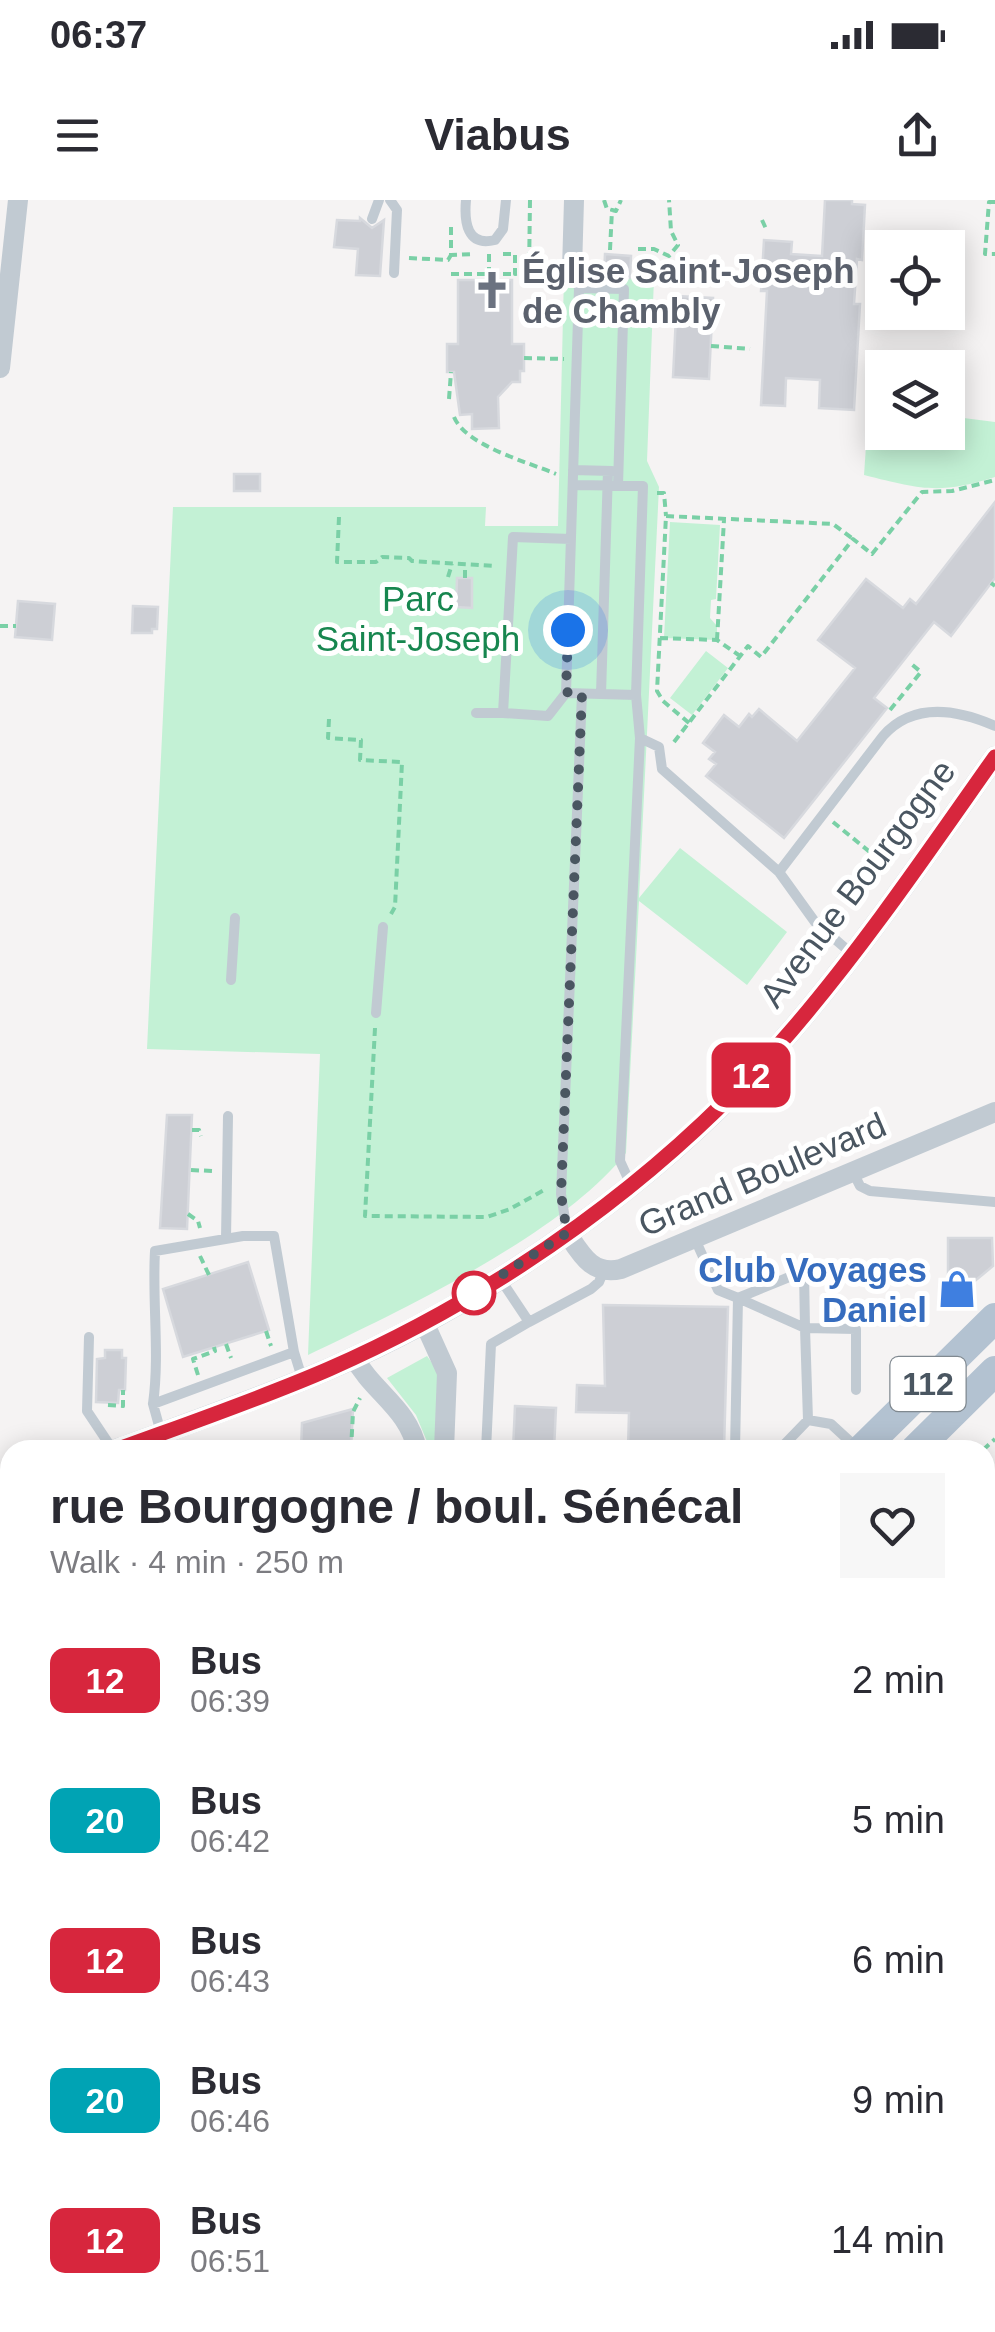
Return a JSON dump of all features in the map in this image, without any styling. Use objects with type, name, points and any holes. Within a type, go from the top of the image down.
[{"type":"main road","name":"112","points":[[870,1440],[995,1318]]},
{"type":"main road","name":"112","points":[[925,1440],[995,1371]]},
{"type":"street","points":[[0,368],[18,200]]},
{"type":"street","points":[[571,278],[574,200]]},
{"type":"street","name":"Avenue Bourgogne","points":[[142,1440],[302,1379],[424,1322],[567,1233],[632,1186],[757,1068],[852,954],[995,757]]},
{"type":"street","name":"Grand Boulevard","points":[[567,1233],[588,1262],[604,1270],[621,1268],[995,1112]]},
{"type":"street","points":[[424,1322],[447,1373],[444,1440]]},
{"type":"street","points":[[354,1357],[365,1376],[404,1416],[413,1440]]},
{"type":"lane","points":[[372,219],[378,200]]},
{"type":"lane","points":[[390,200],[397,210],[394,273]]},
{"type":"lane","points":[[466,200],[468,231],[484,242],[495,240],[503,229],[506,200]]},
{"type":"lane","points":[[476,713],[548,716],[566,692],[574,470],[571,278],[624,289],[602,694]]},
{"type":"lane","points":[[574,470],[613,471]]},
{"type":"lane","points":[[573,484],[643,486],[636,695],[640,738],[620,1161],[632,1186]]},
{"type":"lane","points":[[503,713],[513,537],[571,539]]},
{"type":"lane","points":[[566,692],[636,695]]},
{"type":"lane","points":[[567,1233],[561,1207],[582,694]]},
{"type":"lane","points":[[778,872],[898,722],[933,711],[995,726]]},
{"type":"lane","points":[[640,738],[659,747],[662,769],[778,872],[815,922],[852,954]]},
{"type":"lane","points":[[232,980],[235,918]]},
{"type":"lane","points":[[376,1013],[384,926]]},
{"type":"lane","points":[[226,1238],[228,1116]]},
{"type":"lane","points":[[853,1172],[860,1186],[870,1191],[995,1202]]},
{"type":"lane","points":[[161,1433],[154,1404],[155,1251],[226,1238],[274,1236],[302,1379]]},
{"type":"lane","points":[[695,1239],[718,1290],[805,1328],[856,1330],[856,1390]]},
{"type":"lane","points":[[486,1440],[491,1344],[591,1290],[604,1270]]},
{"type":"lane","points":[[738,1298],[804,1271],[808,1420],[789,1440]]},
{"type":"lane","points":[[499,1277],[529,1322]]},
{"type":"lane","points":[[735,1440],[738,1298]]},
{"type":"lane","points":[[89,1338],[86,1411],[107,1440]]},
{"type":"lane","points":[[154,1404],[294,1352]]},
{"type":"lane","points":[[808,1420],[832,1424],[849,1440]]},
{"type":"path","points":[[530,200],[529,273],[571,278]]},
{"type":"path","points":[[604,200],[606,209],[616,211],[620,200]]},
{"type":"path","points":[[638,249],[654,249],[670,256],[678,245],[670,230],[669,200]]},
{"type":"path","points":[[990,201],[985,254],[995,254]]},
{"type":"path","points":[[610,250],[612,210]]},
{"type":"path","points":[[762,220],[767,231]]},
{"type":"path","points":[[419,258],[448,260],[451,254]]},
{"type":"path","points":[[488,254],[488,276]]},
{"type":"path","points":[[451,274],[515,274]]},
{"type":"path","points":[[711,346],[750,349]]},
{"type":"path","points":[[524,358],[565,359]]},
{"type":"path","points":[[449,400],[451,372]]},
{"type":"path","points":[[454,417],[464,433],[474,439],[562,476]]},
{"type":"path","points":[[666,516],[833,524],[872,554],[922,492],[995,480]]},
{"type":"path","points":[[652,493],[664,493],[666,516],[658,696],[689,723]]},
{"type":"path","points":[[339,517],[336,562],[376,562],[382,557],[445,558],[452,564],[484,566]]},
{"type":"path","points":[[716,640],[724,519]]},
{"type":"path","points":[[674,742],[748,646],[761,657],[853,539]]},
{"type":"path","points":[[448,577],[452,564]]},
{"type":"path","points":[[465,578],[466,565]]},
{"type":"path","points":[[0,626],[16,626]]},
{"type":"path","points":[[660,638],[716,640],[740,656]]},
{"type":"path","points":[[892,715],[888,712],[921,672],[908,662]]},
{"type":"path","points":[[329,719],[328,738],[361,740],[360,760],[402,762],[395,907],[384,926]]},
{"type":"path","points":[[833,822],[892,870]]},
{"type":"path","points":[[376,1013],[365,1216],[487,1218],[562,1186]]},
{"type":"path","points":[[192,1130],[200,1130],[201,1136]]},
{"type":"path","points":[[191,1170],[213,1171]]},
{"type":"path","points":[[188,1214],[200,1226]]},
{"type":"path","points":[[198,1250],[208,1274]]},
{"type":"path","points":[[192,1358],[215,1352],[214,1348]]},
{"type":"path","points":[[108,1405],[123,1406],[123,1390]]},
{"type":"path","points":[[351,1440],[352,1412],[360,1398]]},
{"type":"green space","name":"Parc Saint-Joseph","points":[[564,275],[654,278],[647,461],[659,487],[639,898],[680,848],[787,932],[747,985],[639,901],[626,1153],[598,1183],[522,1241],[433,1293],[308,1355],[320,1054],[147,1049],[173,507],[486,507],[485,526],[558,526]]},
{"type":"green space","points":[[965,418],[995,422],[995,477],[930,488],[864,475],[866,450],[965,450]]},
{"type":"green space","points":[[670,522],[720,525],[716,599],[711,600],[710,618],[717,626],[717,640],[664,638]]},
{"type":"green space","points":[[706,651],[728,668],[692,715],[670,698]]},
{"type":"green space","points":[[427,1356],[438,1371],[436,1440],[426,1440],[416,1415],[387,1378]]},
{"type":"building","points":[[825,200],[852,200],[852,204],[865,205],[862,260],[857,259],[854,304],[860,304],[854,410],[819,408],[820,380],[786,378],[785,406],[761,405],[767,291],[761,291],[764,240],[792,242],[791,254],[822,256]]},
{"type":"building","points":[[360,218],[372,228],[384,220],[380,276],[356,275],[358,249],[334,247],[337,220]]},
{"type":"building","points":[[605,254],[631,256],[630,278],[604,276]]},
{"type":"building","points":[[458,280],[512,280],[512,344],[524,344],[524,371],[520,371],[520,382],[512,382],[498,397],[499,428],[472,429],[472,414],[460,415],[454,372],[447,372],[447,344],[458,344]]},
{"type":"building","points":[[677,296],[713,298],[709,379],[673,377]]},
{"type":"building","points":[[234,474],[260,474],[260,491],[234,491]]},
{"type":"building","points":[[995,502],[995,578],[951,636],[934,622],[874,698],[887,708],[784,838],[706,776],[716,764],[709,759],[715,752],[703,743],[724,715],[739,727],[759,709],[797,741],[855,668],[818,640],[866,579],[903,608],[910,599],[916,604]]},
{"type":"building","points":[[457,578],[472,578],[472,608],[456,607]]},
{"type":"building","points":[[18,601],[55,604],[52,640],[15,637]]},
{"type":"building","points":[[133,606],[158,607],[157,629],[152,629],[152,633],[132,633]]},
{"type":"building","points":[[167,1115],[192,1115],[187,1229],[160,1228]]},
{"type":"building","points":[[948,1238],[992,1238],[993,1266],[948,1303]]},
{"type":"building","points":[[248,1262],[269,1330],[183,1357],[163,1289]]},
{"type":"building","points":[[603,1305],[728,1307],[724,1440],[628,1440],[629,1413],[576,1412],[577,1385],[605,1386]]},
{"type":"building","points":[[105,1350],[122,1350],[122,1358],[126,1358],[125,1390],[119,1390],[118,1403],[96,1402],[97,1359],[105,1358]]},
{"type":"building","points":[[515,1406],[556,1408],[554,1440],[513,1440]]},
{"type":"building","points":[[353,1409],[351,1440],[301,1440],[302,1423]]},
{"type":"bus line","name":"12","points":[[143,1440],[330,1368],[424,1322],[610,1204],[702,1123],[791,1031],[995,757]]},
{"type":"place","name":"Église Saint-Joseph de Chambly","points":[[492,290]]},
{"type":"place","name":"Club Voyages Daniel","points":[[957,1289]]},
{"type":"route","points":[[474,1293],[466,1298],[567,1233],[561,1194],[582,694],[566,692],[568,630]]}]
